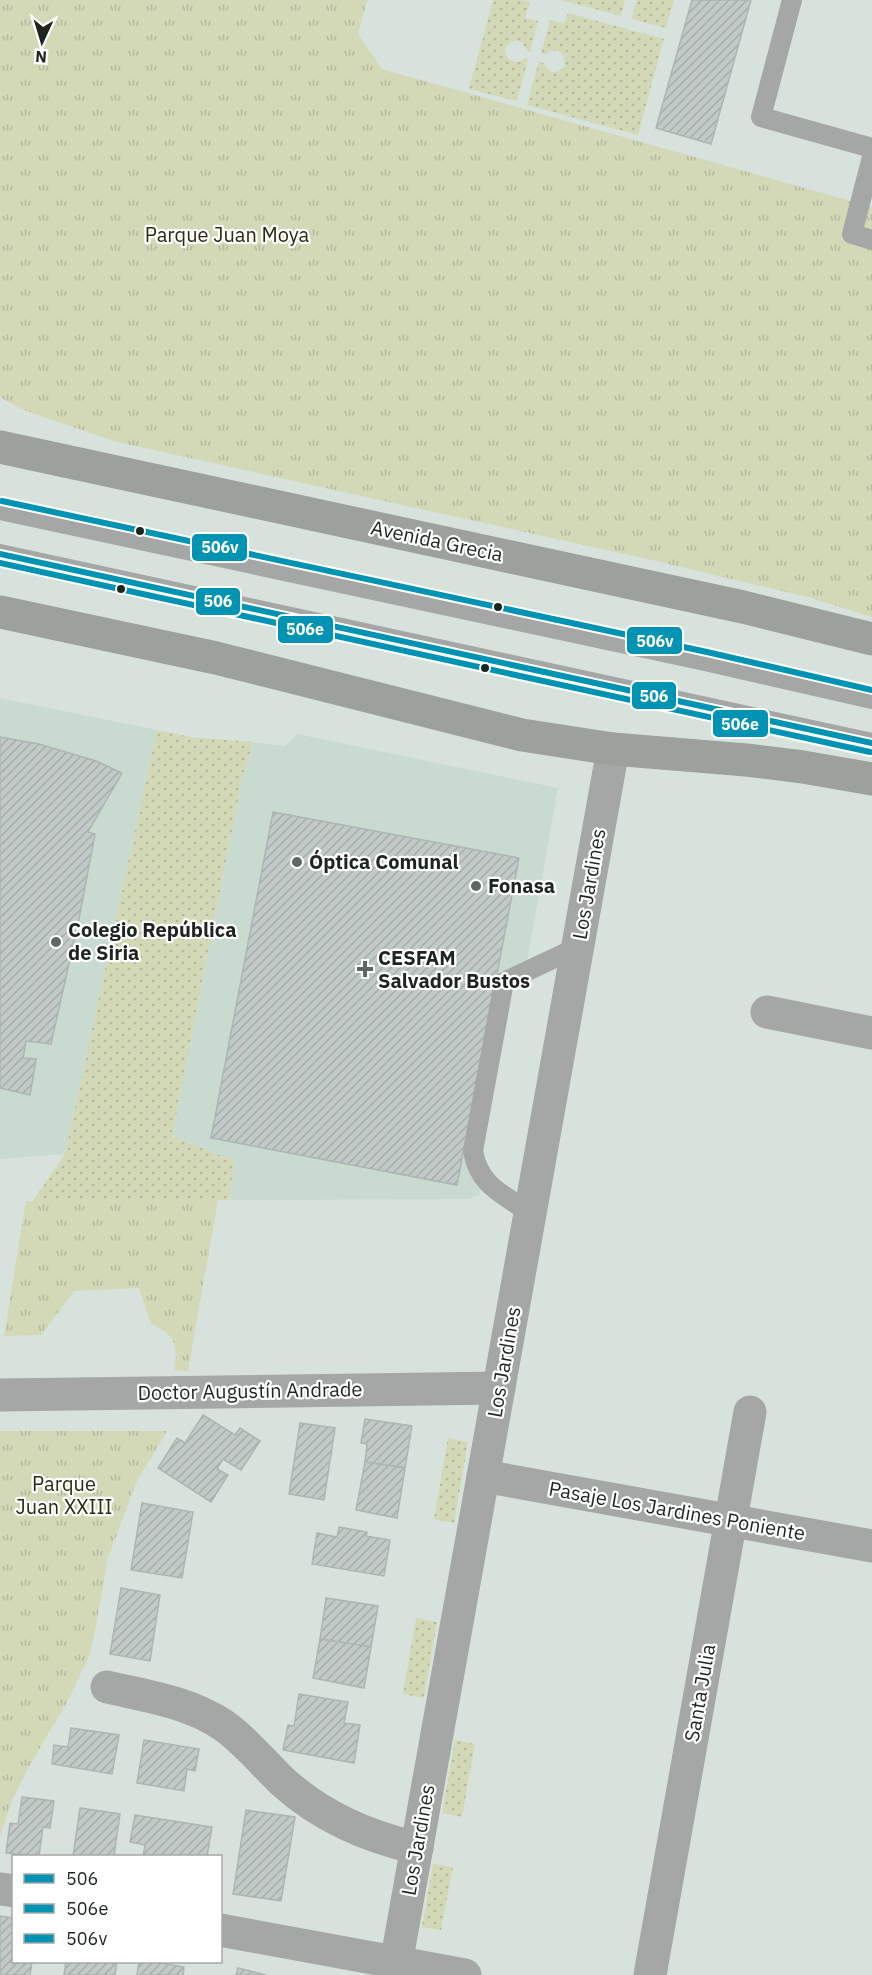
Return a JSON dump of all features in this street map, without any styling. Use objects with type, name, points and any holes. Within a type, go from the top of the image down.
[{"type":"main road","name":"Avenida Grecia","points":[[3,445],[743,607],[872,639]]},
{"type":"main road","points":[[0,612],[216,658],[514,733],[613,749],[747,760],[872,779]]},
{"type":"street","name":"Los Jardines","points":[[395,1969],[613,749]]},
{"type":"street","points":[[767,1012],[872,1033]]},
{"type":"street","name":"Doctor Augustín Andrade","points":[[0,1395],[499,1388]]},
{"type":"street","name":"Santa Julia","points":[[650,1975],[750,1412]]},
{"type":"street","name":"Pasaje Los Jardines Poniente","points":[[483,1476],[872,1546]]},
{"type":"street","points":[[107,1687],[175,1703],[209,1717],[237,1736],[285,1783],[312,1805],[365,1834],[417,1848]]},
{"type":"street","points":[[222,1930],[395,1969],[465,1975]]},
{"type":"lane","points":[[792,0],[761,117],[872,148]]},
{"type":"lane","points":[[872,157],[852,234],[872,240]]},
{"type":"lane","points":[[0,510],[872,699]]},
{"type":"lane","points":[[0,554],[872,743]]},
{"type":"lane","points":[[530,1213],[490,1185],[476,1166],[473,1151],[483,1095],[504,982],[578,947]]},
{"type":"shaded area","name":"Colegio República de Siria","points":[[0,698],[157,730],[65,1154],[0,1159]]},
{"type":"shaded area","name":"CESFAM Salvador Bustos","points":[[297,734],[558,788],[523,984],[512,991],[483,1148],[486,1169],[479,1195],[468,1199],[229,1200],[234,1161],[172,1136],[242,779],[253,742],[285,746]]},
{"type":"green space","name":"Parque Juan Moya","points":[[0,0],[367,0],[358,34],[382,69],[872,207],[872,617],[811,598],[656,561],[113,441],[21,409],[0,397]]},
{"type":"green space","points":[[493,0],[530,2],[525,18],[538,21],[530,52],[523,43],[517,40],[505,48],[507,57],[513,61],[528,59],[517,101],[469,89]]},
{"type":"green space","points":[[561,0],[625,0],[621,16]]},
{"type":"green space","points":[[637,0],[674,0],[666,28],[631,19]]},
{"type":"green space","points":[[568,13],[664,39],[638,135],[527,105],[539,61],[552,72],[560,71],[565,65],[563,55],[557,51],[541,54],[550,20],[564,24]]},
{"type":"green space","points":[[157,730],[191,737],[253,742],[242,779],[172,1136],[234,1161],[229,1200],[33,1201],[65,1154]]},
{"type":"green space","points":[[218,1200],[188,1371],[174,1370],[176,1354],[173,1342],[166,1332],[151,1324],[139,1288],[74,1291],[41,1335],[4,1336],[26,1201]]},
{"type":"green space","name":"Parque Juan XXIII","points":[[0,1431],[167,1431],[136,1483],[108,1558],[91,1652],[68,1700],[12,1800],[0,1836]]},
{"type":"green space","points":[[448,1438],[468,1442],[454,1523],[434,1519]]},
{"type":"green space","points":[[416,1618],[437,1622],[424,1698],[403,1694]]},
{"type":"green space","points":[[455,1740],[475,1744],[462,1817],[442,1813]]},
{"type":"green space","points":[[433,1864],[453,1867],[441,1930],[422,1927]]},
{"type":"building","points":[[692,0],[751,0],[711,144],[656,128]]},
{"type":"building","points":[[0,737],[39,744],[96,761],[122,773],[88,832],[95,834],[51,1044],[26,1041],[23,1058],[36,1059],[30,1095],[0,1088]]},
{"type":"building","name":"CESFAM Salvador Bustos","points":[[273,812],[519,858],[457,1185],[211,1138]]},
{"type":"building","points":[[203,1415],[235,1435],[240,1428],[260,1441],[241,1470],[223,1459],[217,1469],[228,1475],[211,1502],[158,1468],[177,1438],[185,1443]]},
{"type":"building","points":[[365,1419],[412,1426],[405,1468],[365,1462],[367,1444],[361,1443]]},
{"type":"building","points":[[300,1423],[335,1428],[324,1500],[289,1494]]},
{"type":"building","points":[[365,1462],[405,1468],[397,1518],[356,1510]]},
{"type":"building","points":[[142,1503],[193,1512],[182,1578],[131,1570]]},
{"type":"building","points":[[339,1527],[367,1532],[366,1536],[390,1540],[384,1576],[312,1564],[317,1533],[337,1537]]},
{"type":"building","points":[[121,1588],[160,1595],[150,1661],[110,1654]]},
{"type":"building","points":[[326,1598],[378,1606],[371,1647],[320,1639]]},
{"type":"building","points":[[320,1639],[371,1647],[364,1688],[313,1678]]},
{"type":"building","points":[[299,1694],[348,1702],[344,1723],[360,1725],[354,1763],[283,1750],[288,1725],[294,1726]]},
{"type":"building","points":[[71,1728],[119,1735],[112,1774],[52,1764],[54,1745],[68,1747]]},
{"type":"building","points":[[144,1740],[199,1749],[195,1771],[187,1769],[184,1791],[137,1783]]},
{"type":"building","points":[[22,1797],[54,1801],[50,1828],[43,1827],[39,1855],[6,1853],[10,1823],[18,1824]]},
{"type":"building","points":[[80,1808],[120,1814],[114,1855],[73,1855]]},
{"type":"building","points":[[246,1810],[295,1817],[281,1901],[233,1894]]},
{"type":"building","points":[[135,1815],[212,1827],[207,1855],[143,1855],[145,1845],[130,1842]]},
{"type":"building","points":[[0,1916],[12,1918],[12,1963],[32,1963],[30,1975],[0,1975]]},
{"type":"building","points":[[66,1963],[117,1963],[115,1975],[64,1975]]},
{"type":"building","points":[[139,1963],[162,1963],[184,1967],[183,1975],[137,1975]]},
{"type":"building","points":[[238,1968],[266,1975],[236,1975]]},
{"type":"transit line","name":"506v","points":[[2,501],[707,652],[872,690]]},
{"type":"transit line","name":"506","points":[[0,554],[872,743]]},
{"type":"transit line","name":"506e","points":[[0,563],[870,752]]},
{"type":"place","name":"Óptica Comunal","points":[[297,862]]},
{"type":"place","name":"Fonasa","points":[[476,886]]},
{"type":"place","name":"Colegio República de Siria","points":[[56,942]]},
{"type":"place","name":"CESFAM Salvador Bustos","points":[[365,969]]}]
